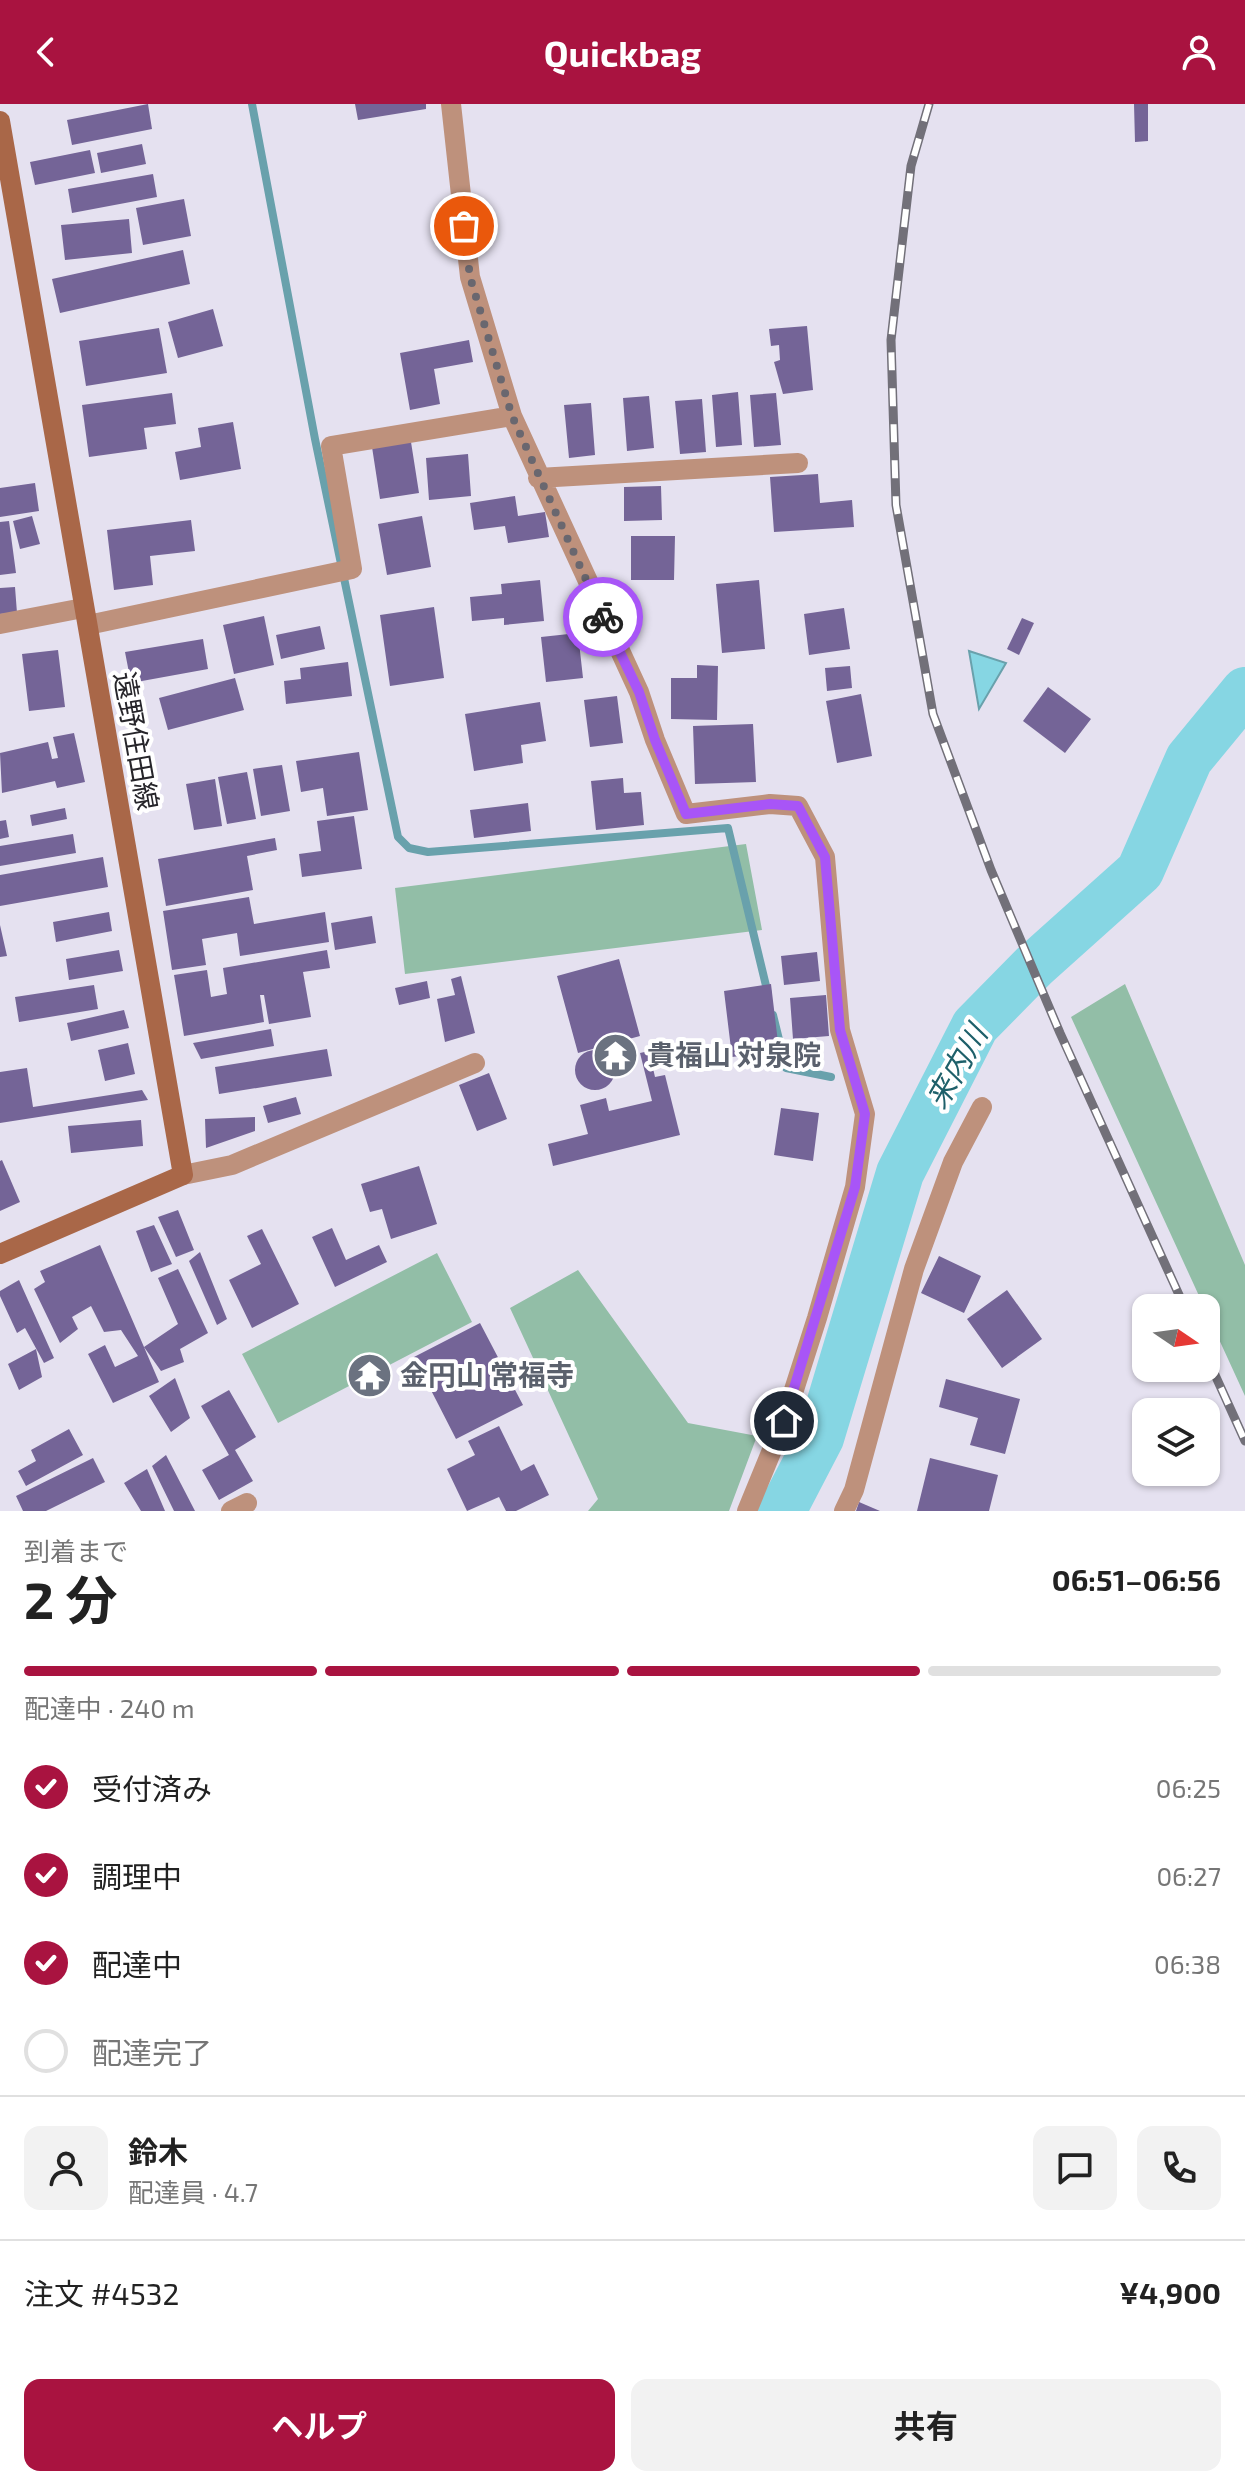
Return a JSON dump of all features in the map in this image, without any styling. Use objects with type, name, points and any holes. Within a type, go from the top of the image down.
[{"type":"main road","name":"遠野住田線","points":[[0,121],[183,1175]]},
{"type":"main road","points":[[0,1254],[183,1175]]},
{"type":"street","points":[[451,104],[470,277],[512,416],[639,692],[686,814],[770,804],[798,806],[825,857],[840,1030],[865,1114],[855,1187],[825,1289],[784,1421],[747,1511]]},
{"type":"street","points":[[0,624],[85,616],[352,569],[331,446],[512,416]]},
{"type":"street","points":[[538,478],[798,463]]},
{"type":"street","points":[[183,1175],[232,1165],[475,1063]]},
{"type":"street","points":[[844,1511],[854,1490],[914,1269],[953,1162],[982,1107]]},
{"type":"green space","points":[[746,844],[762,930],[405,974],[395,888]]},
{"type":"green space","points":[[1125,984],[1245,1265],[1245,1396],[1220,1342],[1220,1294],[1198,1294],[1071,1017]]},
{"type":"green space","points":[[437,1253],[472,1322],[278,1423],[242,1354]]},
{"type":"green space","points":[[578,1270],[688,1423],[757,1436],[729,1511],[588,1511],[598,1499],[510,1308]]},
{"type":"water","points":[[969,651],[1006,663],[979,709]]},
{"type":"building","points":[[148,104],[152,129],[72,145],[67,120]]},
{"type":"building","points":[[355,104],[426,104],[426,109],[358,120]]},
{"type":"building","points":[[1134,104],[1148,104],[1148,141],[1135,142]]},
{"type":"building","points":[[142,144],[146,164],[101,173],[97,153]]},
{"type":"building","points":[[90,150],[95,173],[35,185],[30,162]]},
{"type":"building","points":[[153,174],[157,197],[72,213],[68,189]]},
{"type":"building","points":[[184,199],[191,236],[143,245],[136,208]]},
{"type":"building","points":[[129,219],[132,253],[65,260],[61,225]]},
{"type":"building","points":[[183,250],[190,284],[60,313],[52,279]]},
{"type":"building","points":[[213,309],[223,346],[178,358],[168,322]]},
{"type":"building","points":[[807,326],[813,390],[783,394],[774,362],[780,360],[779,345],[771,346],[769,329]]},
{"type":"building","points":[[159,328],[167,373],[86,386],[79,341]]},
{"type":"building","points":[[469,340],[473,362],[434,369],[440,404],[410,410],[400,353]]},
{"type":"building","points":[[738,392],[742,445],[716,447],[712,395]]},
{"type":"building","points":[[172,393],[176,424],[144,428],[147,449],[89,457],[82,405]]},
{"type":"building","points":[[776,393],[781,445],[754,447],[750,395]]},
{"type":"building","points":[[649,396],[654,448],[627,451],[623,398]]},
{"type":"building","points":[[702,399],[706,452],[680,454],[675,401]]},
{"type":"building","points":[[591,403],[595,455],[569,458],[564,405]]},
{"type":"building","points":[[233,422],[241,469],[180,480],[175,452],[201,447],[198,428]]},
{"type":"building","points":[[411,442],[419,493],[380,499],[372,447]]},
{"type":"building","points":[[468,454],[471,496],[429,500],[426,458]]},
{"type":"building","points":[[818,474],[820,503],[852,500],[854,527],[774,532],[770,477]]},
{"type":"building","points":[[35,483],[39,511],[0,517],[0,488]]},
{"type":"building","points":[[661,486],[662,520],[624,521],[624,487]]},
{"type":"building","points":[[515,496],[518,516],[545,512],[549,537],[508,543],[505,526],[474,530],[470,503]]},
{"type":"building","points":[[32,516],[40,544],[20,549],[13,521]]},
{"type":"building","points":[[422,516],[431,567],[387,575],[378,524]]},
{"type":"building","points":[[191,520],[195,551],[150,556],[153,585],[114,590],[107,530]]},
{"type":"building","points":[[9,521],[16,573],[0,575],[0,522]]},
{"type":"building","points":[[631,536],[675,536],[674,580],[631,580]]},
{"type":"building","points":[[540,580],[544,621],[504,625],[504,618],[472,621],[470,597],[502,594],[501,584]]},
{"type":"building","points":[[759,580],[765,649],[722,653],[716,584]]},
{"type":"building","points":[[15,587],[17,613],[0,614],[0,588]]},
{"type":"building","points":[[434,607],[444,678],[390,686],[380,615]]},
{"type":"building","points":[[844,608],[850,649],[809,655],[804,614]]},
{"type":"building","points":[[264,616],[274,665],[234,674],[223,625]]},
{"type":"building","points":[[1022,618],[1034,623],[1019,655],[1007,649]]},
{"type":"building","points":[[320,626],[325,649],[281,659],[276,635]]},
{"type":"building","points":[[578,633],[583,678],[546,682],[541,637]]},
{"type":"building","points":[[203,639],[208,669],[131,683],[125,652]]},
{"type":"building","points":[[58,650],[65,707],[29,711],[22,654]]},
{"type":"building","points":[[348,662],[352,696],[286,704],[284,681],[301,679],[300,668]]},
{"type":"building","points":[[697,665],[718,666],[717,720],[671,719],[671,678],[697,678]]},
{"type":"building","points":[[850,666],[852,688],[827,691],[825,668]]},
{"type":"building","points":[[235,678],[244,710],[168,730],[159,698]]},
{"type":"building","points":[[1048,687],[1091,719],[1065,753],[1023,721]]},
{"type":"building","points":[[861,694],[872,756],[837,763],[826,701]]},
{"type":"building","points":[[617,696],[623,743],[590,747],[584,700]]},
{"type":"building","points":[[540,702],[546,741],[521,745],[523,763],[474,771],[465,714]]},
{"type":"building","points":[[753,724],[756,782],[695,784],[693,726]]},
{"type":"building","points":[[74,733],[85,782],[57,788],[55,781],[2,793],[0,753],[48,742],[52,759],[58,758],[53,737]]},
{"type":"building","points":[[359,752],[368,810],[327,816],[323,788],[301,792],[296,761]]},
{"type":"building","points":[[282,765],[290,811],[261,816],[253,769]]},
{"type":"building","points":[[247,772],[256,819],[227,824],[218,777]]},
{"type":"building","points":[[623,778],[624,793],[641,792],[644,825],[596,830],[591,781]]},
{"type":"building","points":[[215,779],[222,826],[194,830],[186,784]]},
{"type":"building","points":[[528,803],[531,831],[474,838],[470,810]]},
{"type":"building","points":[[65,808],[67,819],[32,826],[30,815]]},
{"type":"building","points":[[354,816],[362,869],[302,877],[299,854],[321,851],[317,821]]},
{"type":"building","points":[[6,820],[9,837],[0,839],[0,821]]},
{"type":"building","points":[[73,834],[76,853],[0,866],[0,846]]},
{"type":"building","points":[[275,838],[277,850],[247,856],[253,890],[166,906],[158,859]]},
{"type":"building","points":[[103,857],[108,887],[0,906],[0,875]]},
{"type":"building","points":[[249,897],[254,924],[325,912],[329,942],[240,956],[237,933],[202,939],[206,965],[172,970],[163,911]]},
{"type":"building","points":[[109,912],[112,931],[56,942],[53,922]]},
{"type":"building","points":[[372,916],[376,943],[335,950],[331,923]]},
{"type":"building","points":[[0,925],[7,956],[0,957]]},
{"type":"building","points":[[119,950],[123,971],[69,980],[66,959]]},
{"type":"building","points":[[327,950],[330,968],[303,972],[311,1017],[269,1024],[264,995],[260,995],[264,1022],[184,1036],[174,975],[207,970],[211,997],[227,994],[223,968]]},
{"type":"building","points":[[817,952],[820,981],[784,985],[781,956]]},
{"type":"building","points":[[619,959],[640,1036],[578,1053],[557,976]]},
{"type":"building","points":[[461,976],[475,1033],[445,1042],[437,999],[455,995],[451,979]]},
{"type":"building","points":[[427,981],[430,998],[399,1005],[395,988]]},
{"type":"building","points":[[771,984],[779,1051],[732,1057],[724,991]]},
{"type":"building","points":[[94,985],[98,1009],[19,1022],[15,997]]},
{"type":"building","points":[[826,995],[829,1036],[793,1039],[790,998]]},
{"type":"building","points":[[124,1010],[129,1028],[71,1041],[67,1023]]},
{"type":"building","points":[[271,1029],[274,1046],[201,1059],[193,1043]]},
{"type":"building","points":[[128,1043],[135,1074],[105,1081],[98,1050]]},
{"type":"building","points":[[327,1049],[332,1076],[219,1094],[215,1067]]},
{"type":"building","points":[[595,1050],[609,1056],[615,1070],[609,1084],[595,1090],[581,1084],[575,1070],[581,1056]]},
{"type":"building","points":[[649,1051],[655,1077],[665,1075],[680,1135],[553,1166],[548,1144],[588,1134],[580,1105],[606,1098],[609,1111],[652,1101],[640,1053]]},
{"type":"building","points":[[27,1068],[33,1107],[142,1090],[148,1100],[0,1123],[0,1072]]},
{"type":"building","points":[[489,1073],[507,1119],[477,1131],[459,1085]]},
{"type":"building","points":[[296,1097],[301,1114],[268,1123],[263,1106]]},
{"type":"building","points":[[781,1108],[819,1113],[813,1161],[774,1155]]},
{"type":"building","points":[[255,1117],[255,1131],[206,1148],[205,1119]]},
{"type":"building","points":[[141,1120],[143,1146],[71,1153],[68,1126]]},
{"type":"building","points":[[0,1161],[20,1202],[0,1211]]},
{"type":"building","points":[[419,1166],[437,1224],[391,1239],[382,1209],[370,1212],[361,1184]]},
{"type":"building","points":[[178,1210],[194,1250],[176,1257],[158,1217]]},
{"type":"building","points":[[154,1225],[172,1264],[151,1272],[136,1231]]},
{"type":"building","points":[[332,1228],[346,1260],[379,1245],[387,1262],[335,1287],[312,1237]]},
{"type":"building","points":[[262,1229],[299,1304],[252,1328],[229,1280],[261,1264],[247,1236]]},
{"type":"building","points":[[100,1245],[159,1382],[113,1403],[88,1354],[105,1345],[115,1367],[138,1356],[121,1330],[104,1332],[91,1306],[72,1317],[78,1329],[60,1343],[34,1289],[45,1282],[40,1271]]},
{"type":"building","points":[[200,1252],[227,1319],[217,1325],[189,1261]]},
{"type":"building","points":[[939,1256],[981,1276],[964,1313],[921,1293]]},
{"type":"building","points":[[178,1269],[208,1333],[180,1349],[184,1362],[161,1371],[144,1347],[178,1324],[158,1278]]},
{"type":"building","points":[[19,1280],[54,1358],[44,1363],[25,1328],[17,1333],[0,1296],[0,1291]]},
{"type":"building","points":[[1007,1290],[1042,1339],[1002,1368],[967,1319]]},
{"type":"building","points":[[480,1323],[523,1405],[456,1439],[414,1357]]},
{"type":"building","points":[[36,1349],[42,1377],[19,1390],[8,1364]]},
{"type":"building","points":[[175,1378],[190,1418],[171,1432],[149,1396]]},
{"type":"building","points":[[946,1379],[1020,1399],[1005,1454],[970,1445],[978,1418],[939,1407]]},
{"type":"building","points":[[229,1390],[256,1437],[235,1450],[253,1481],[219,1500],[202,1470],[229,1455],[201,1406]]},
{"type":"building","points":[[499,1426],[521,1471],[534,1464],[549,1495],[516,1511],[506,1511],[499,1497],[467,1511],[447,1469],[475,1455],[468,1441]]},
{"type":"building","points":[[69,1429],[83,1455],[26,1486],[18,1471],[36,1461],[31,1450]]},
{"type":"building","points":[[166,1455],[195,1511],[174,1511],[152,1466]]},
{"type":"building","points":[[93,1458],[105,1482],[46,1511],[23,1511],[16,1496]]},
{"type":"building","points":[[930,1458],[998,1475],[989,1511],[917,1511]]},
{"type":"building","points":[[147,1469],[165,1511],[141,1511],[124,1483]]},
{"type":"building","points":[[859,1502],[880,1511],[856,1511]]},
{"type":"waterway","points":[[252,104],[315,439],[398,837],[409,848],[428,852],[728,828],[768,994]]},
{"type":"waterway","name":"来内川","points":[[782,1511],[820,1438],[900,1173],[975,1026],[1034,966],[1140,871],[1189,759],[1245,691]]},
{"type":"waterway","points":[[773,1015],[786,1068],[831,1077]]},
{"type":"railway","points":[[929,104],[911,166],[891,340],[896,505],[933,714],[991,870],[1060,1033],[1179,1294]]},
{"type":"railway","points":[[1218,1382],[1245,1441]]},
{"type":"way so far","points":[[464,226],[470,277],[512,416],[603,617]]},
{"type":"place","name":"貴福山 対泉院","points":[[616,1055]]},
{"type":"place","name":"金円山 常福寺","points":[[369,1375]]},
{"type":"route","points":[[603,617],[639,692],[686,814],[770,804],[798,806],[825,857],[840,1030],[865,1114],[855,1187],[784,1421]]}]
